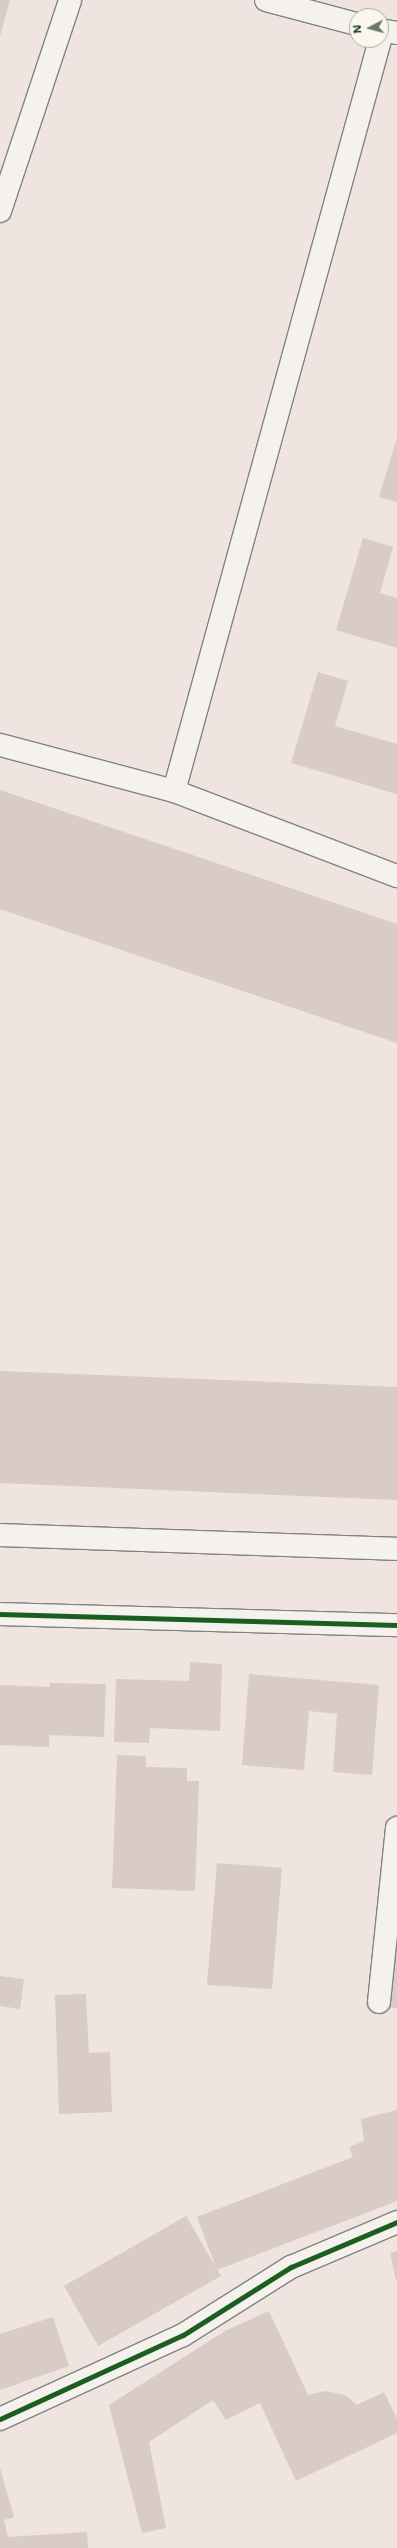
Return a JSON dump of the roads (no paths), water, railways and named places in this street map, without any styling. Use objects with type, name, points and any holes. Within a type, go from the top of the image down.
[{"type":"street","points":[[0,211],[70,0]]},
{"type":"street","points":[[266,0],[349,22]]},
{"type":"street","points":[[174,791],[380,48]]},
{"type":"street","points":[[0,745],[174,791],[397,876]]},
{"type":"street","points":[[0,1536],[397,1549]]},
{"type":"street","points":[[0,1614],[397,1625]]},
{"type":"street","points":[[379,2002],[397,1828]]},
{"type":"street","points":[[0,2419],[68,2390],[183,2335],[291,2267],[397,2222]]}]
